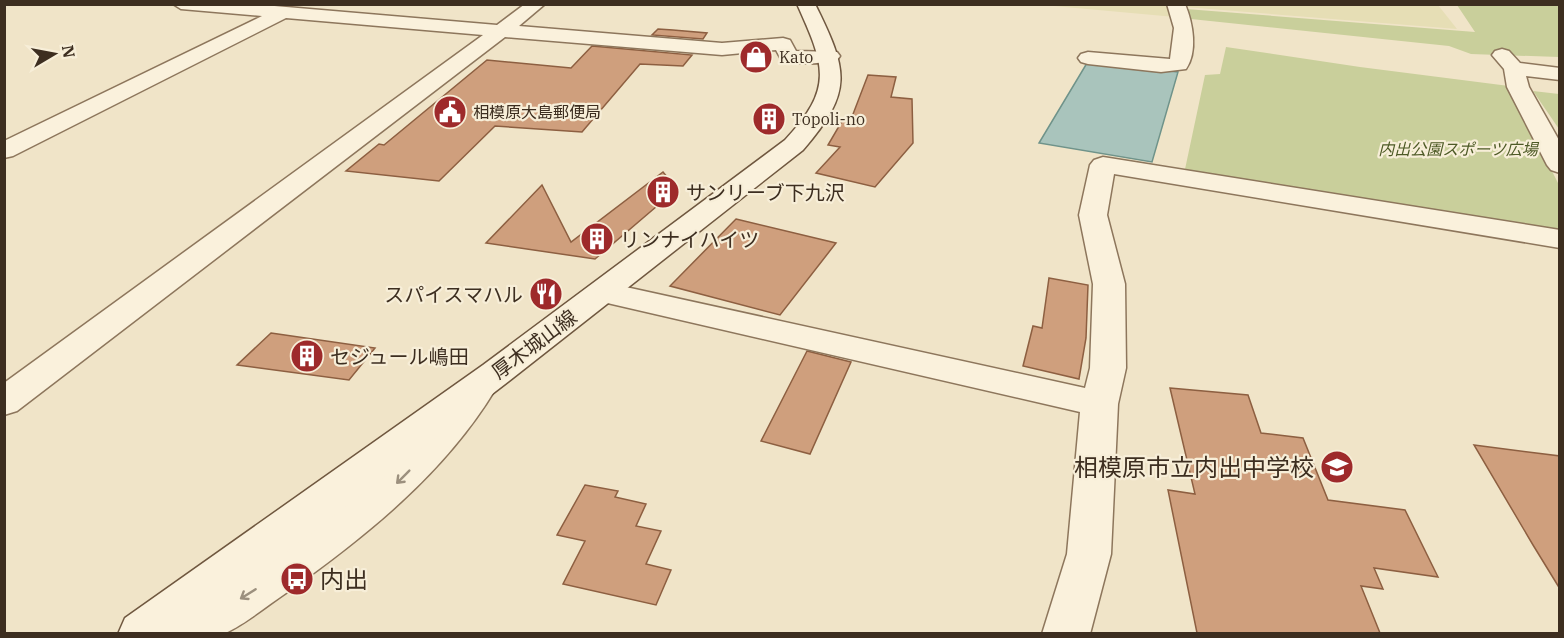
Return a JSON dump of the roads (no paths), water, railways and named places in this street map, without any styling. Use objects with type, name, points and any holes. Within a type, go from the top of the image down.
[{"type":"street","points":[[181,4],[726,48],[783,44],[789,57],[830,56]]},
{"type":"street","points":[[4,402],[537,4]]},
{"type":"street","name":"厚木城山線","points":[[142,633],[481,384],[771,166],[810,130],[832,88],[830,56],[806,4]]},
{"type":"street","points":[[1088,57],[1161,66],[1179,65],[1186,35],[1176,4]]},
{"type":"street","points":[[4,151],[284,13]]},
{"type":"street","points":[[1560,74],[1508,61],[1518,87],[1560,165]]},
{"type":"street","points":[[1066,633],[1089,554],[1100,404],[1108,368],[1109,284],[1093,215],[1103,165],[1560,240]]},
{"type":"street","points":[[603,292],[1100,404]]},
{"type":"street","points":[[180,633],[247,595],[303,557],[394,486],[456,420],[481,384]]},
{"type":"water","points":[[1087,63],[1178,72],[1152,162],[1039,143]]},
{"type":"place","name":"Kato","points":[[756,57]]},
{"type":"place","name":"相模原大島郵便局","points":[[450,112]]},
{"type":"place","name":"Topoli-no","points":[[769,119]]},
{"type":"place","name":"サンリーブ下九沢","points":[[663,192]]},
{"type":"place","name":"リンナイハイツ","points":[[597,239]]},
{"type":"place","name":"スパイスマハル","points":[[546,294]]},
{"type":"place","name":"セジュール嶋田","points":[[307,356]]},
{"type":"place","name":"相模原市立内出中学校","points":[[1337,467]]},
{"type":"place","name":"内出","points":[[297,579]]},
{"type":"park label","name":"内出公園スポーツ広場","points":[[1458,149]]}]
